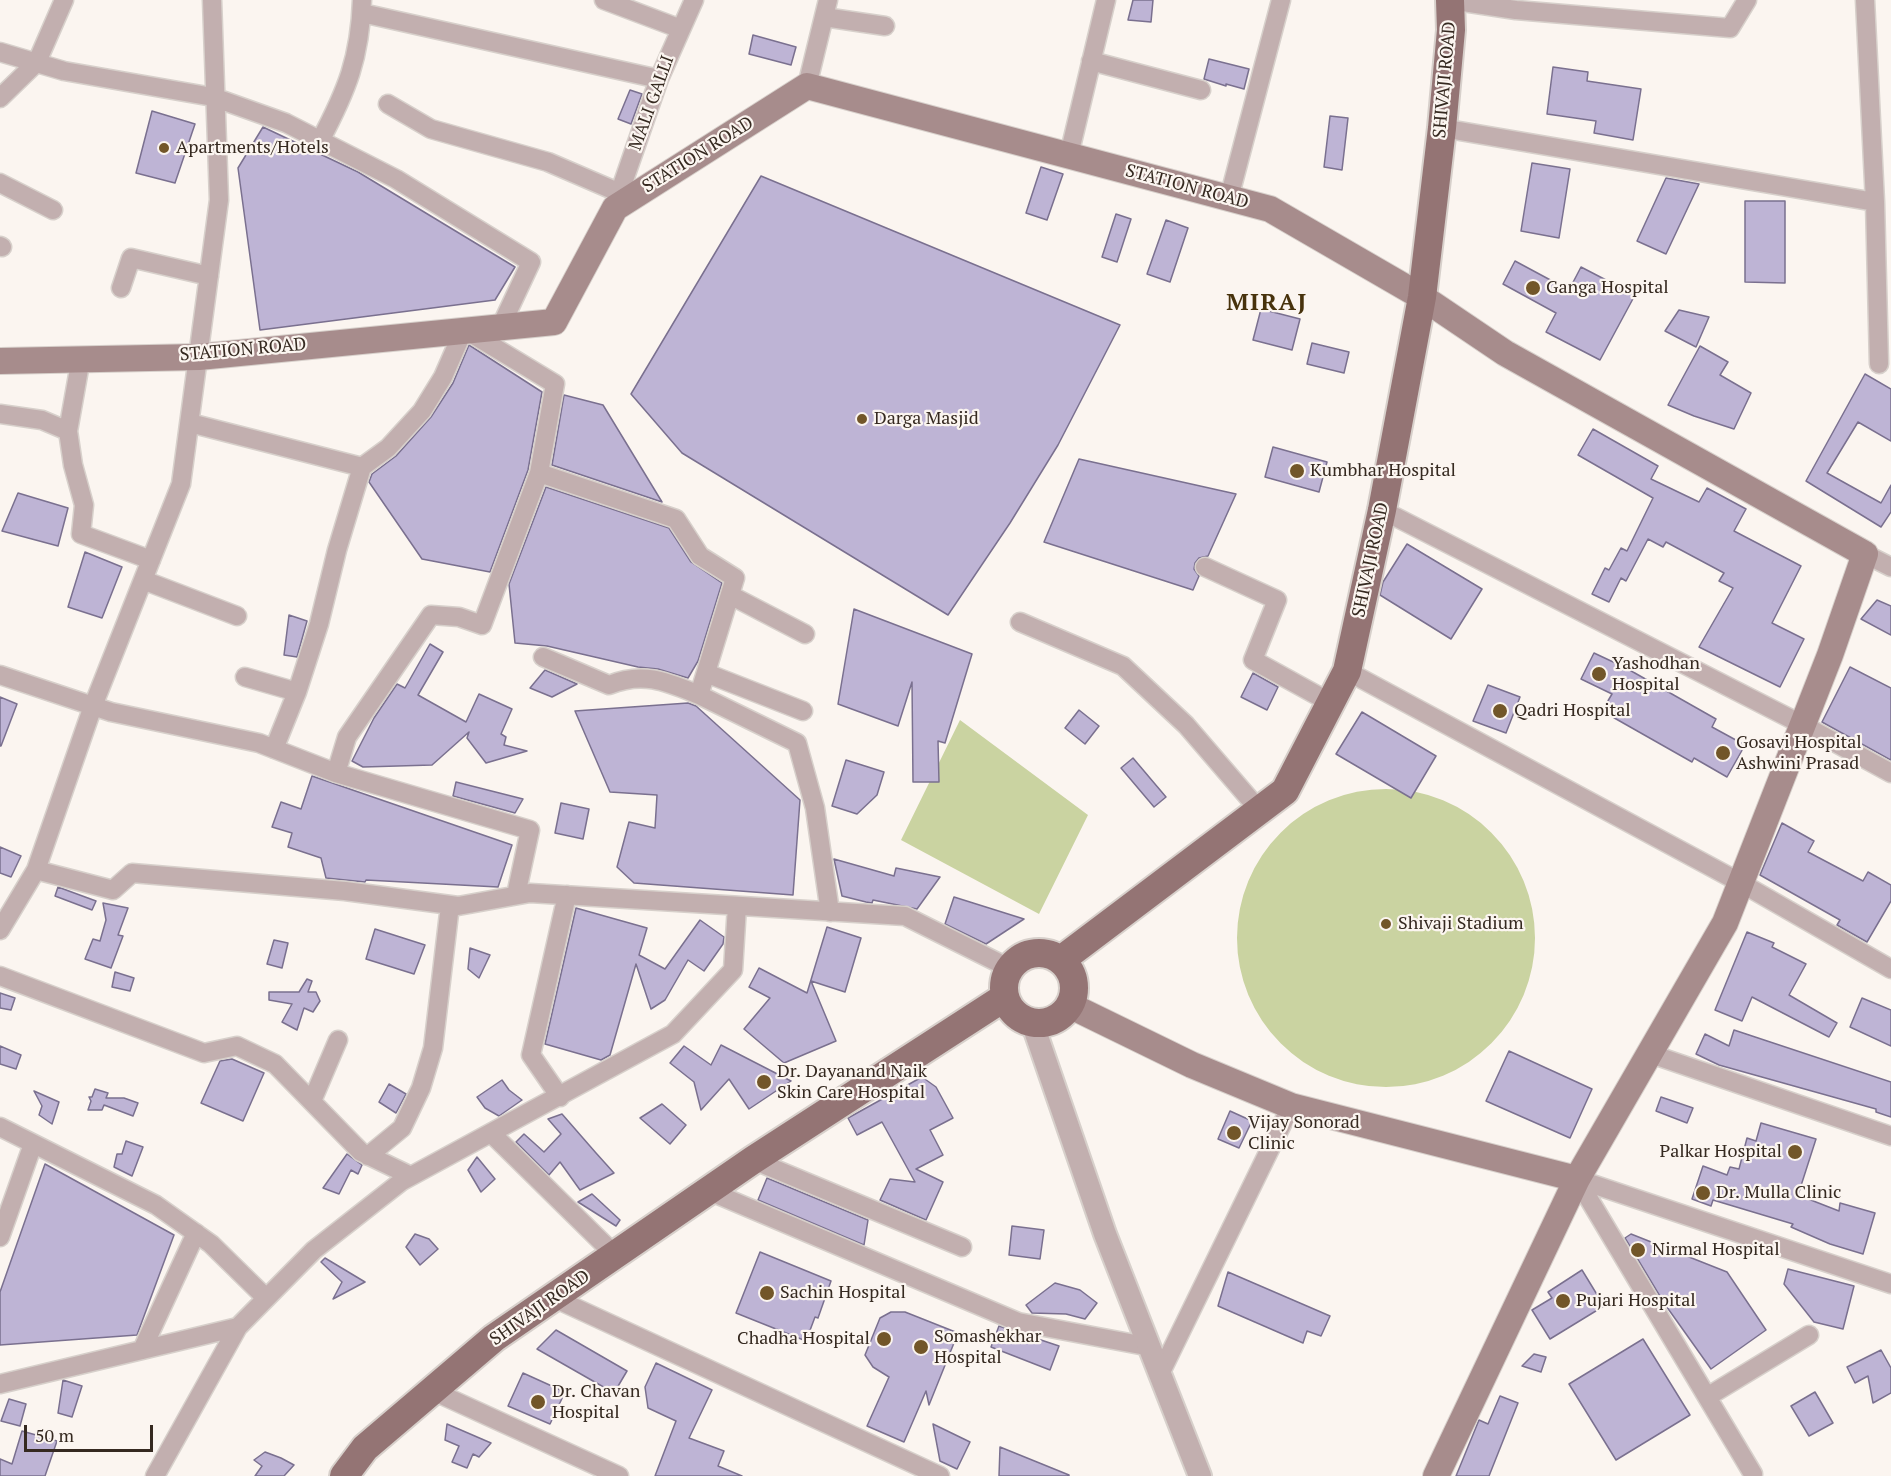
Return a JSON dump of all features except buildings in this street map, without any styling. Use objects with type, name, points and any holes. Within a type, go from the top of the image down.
[{"type":"main road","name":"SHIVAJI ROAD","points":[[1061,960],[1285,791],[1347,670],[1382,510],[1422,297],[1442,128],[1451,30],[1450,0]]},
{"type":"main road","name":"STATION ROAD","points":[[0,361],[199,357],[464,329],[555,322],[617,201],[807,86],[1270,209],[1422,297],[1505,353],[1865,554]]},
{"type":"main road","points":[[1436,1476],[1577,1179],[1725,923],[1803,725],[1865,554]]},
{"type":"main road","points":[[1033,953],[1043,953],[1061,960],[1072,976],[1074,986],[1069,1005],[1064,1012],[1049,1021],[1032,1022],[1015,1013],[1005,997],[1004,982],[1010,968],[1024,956],[1033,953]]},
{"type":"main road","name":"SHIVAJI ROAD","points":[[344,1476],[365,1448],[494,1338],[753,1160],[1005,997]]},
{"type":"main road","points":[[1069,1005],[1192,1065],[1291,1106],[1577,1179]]},
{"type":"street","points":[[0,98],[37,62],[64,0]]},
{"type":"street","points":[[0,930],[36,870],[93,706],[181,484],[219,200],[213,97],[212,0]]},
{"type":"street","points":[[604,0],[681,28]]},
{"type":"street","name":"MALI GALLI","points":[[617,201],[659,79],[694,0]]},
{"type":"street","points":[[1069,155],[1106,0]]},
{"type":"street","points":[[1229,198],[1281,0]]},
{"type":"street","points":[[1450,0],[1516,10],[1730,28],[1747,0]]},
{"type":"street","points":[[1865,0],[1875,202],[1879,364]]},
{"type":"street","points":[[320,141],[347,90],[361,33],[362,7],[659,79]]},
{"type":"street","points":[[807,86],[826,9],[885,26]]},
{"type":"street","points":[[0,52],[64,71],[213,97],[286,123],[396,179],[531,262],[501,326]]},
{"type":"street","points":[[1091,61],[1201,90]]},
{"type":"street","points":[[388,104],[430,129],[548,162],[617,201]]},
{"type":"street","points":[[1442,128],[1875,202]]},
{"type":"street","points":[[0,183],[53,210]]},
{"type":"street","points":[[121,288],[131,258],[209,276]]},
{"type":"street","points":[[274,749],[297,692],[319,624],[337,550],[362,466],[388,448],[422,411],[443,377],[464,329],[555,384],[539,473],[482,625],[459,617],[431,615],[347,737],[336,773]]},
{"type":"street","points":[[81,358],[68,431],[73,465],[84,505],[81,534],[151,560]]},
{"type":"street","points":[[0,414],[42,420],[68,431]]},
{"type":"street","points":[[190,423],[362,466]]},
{"type":"street","points":[[539,473],[676,519],[700,556],[735,578],[699,696]]},
{"type":"street","points":[[1382,510],[1803,725],[1891,773]]},
{"type":"street","points":[[1865,554],[1891,567]]},
{"type":"street","points":[[1205,567],[1277,600],[1253,660],[1331,703]]},
{"type":"street","points":[[143,580],[237,616]]},
{"type":"street","points":[[730,595],[805,634]]},
{"type":"street","points":[[1020,622],[1123,666],[1186,725],[1260,811]]},
{"type":"street","points":[[543,657],[609,685],[623,680],[658,679],[797,743],[815,808],[830,912]]},
{"type":"street","points":[[1347,670],[1741,883],[1891,969]]},
{"type":"street","points":[[706,673],[803,711]]},
{"type":"street","points":[[0,675],[93,706],[274,749],[336,773],[530,830],[516,895]]},
{"type":"street","points":[[245,677],[297,692]]},
{"type":"street","points":[[36,870],[113,890],[132,873],[345,891],[458,906],[530,892],[905,916],[1010,968]]},
{"type":"street","points":[[560,1097],[531,1055],[567,895]]},
{"type":"street","points":[[368,1156],[402,1128],[421,1088],[433,1048],[450,905]]},
{"type":"street","points":[[155,1476],[238,1327],[314,1250],[411,1176],[673,1034],[733,970],[737,906]]},
{"type":"street","points":[[0,976],[204,1053],[237,1046],[275,1064],[361,1152],[411,1176]]},
{"type":"street","points":[[1032,1022],[1105,1234],[1200,1476]]},
{"type":"street","points":[[312,1101],[338,1040]]},
{"type":"street","points":[[1651,1054],[1891,1136]]},
{"type":"street","points":[[1161,1372],[1291,1106]]},
{"type":"street","points":[[0,1127],[156,1205],[211,1244],[266,1298]]},
{"type":"street","points":[[492,1134],[616,1256]]},
{"type":"street","points":[[0,1237],[33,1144]]},
{"type":"street","points":[[753,1160],[962,1247]]},
{"type":"street","points":[[1577,1179],[1891,1284]]},
{"type":"street","points":[[1577,1179],[1753,1474]]},
{"type":"street","points":[[709,1191],[1018,1322],[1151,1347]]},
{"type":"street","points":[[142,1350],[196,1233]]},
{"type":"street","points":[[554,1298],[940,1476]]},
{"type":"street","points":[[0,1384],[238,1327]]},
{"type":"street","points":[[1707,1397],[1809,1335]]},
{"type":"street","points":[[433,1391],[614,1475]]},
{"type":"green space","points":[[960,720],[1088,815],[1039,914],[901,840]]},
{"type":"green space","name":"Shivaji Stadium","points":[[1386,789],[1415,792],[1443,801],[1469,814],[1491,833],[1510,855],[1523,881],[1532,909],[1535,938],[1532,967],[1523,995],[1510,1021],[1491,1043],[1469,1062],[1443,1075],[1415,1084],[1386,1087],[1357,1084],[1329,1075],[1303,1062],[1281,1043],[1262,1021],[1249,995],[1240,967],[1237,938],[1240,909],[1249,881],[1262,855],[1281,833],[1303,814],[1329,801],[1357,792]]},
{"type":"place","name":"Apartments/Hotels","points":[[164,148]]},
{"type":"place","name":"Ganga Hospital","points":[[1533,288]]},
{"type":"place","name":"Darga Masjid","points":[[862,419]]},
{"type":"place","name":"Kumbhar Hospital","points":[[1297,471]]},
{"type":"place","name":"Yashodhan Hospital","points":[[1599,674]]},
{"type":"place","name":"Qadri Hospital","points":[[1500,711]]},
{"type":"place","name":"Gosavi Hospital Ashwini Prasad","points":[[1723,753]]},
{"type":"place","name":"Shivaji Stadium","points":[[1386,924]]},
{"type":"place","name":"Dr. Dayanand Naik Skin Care Hospital","points":[[764,1082]]},
{"type":"place","name":"Vijay Sonorad Clinic","points":[[1234,1133]]},
{"type":"place","name":"Palkar Hospital","points":[[1795,1152]]},
{"type":"place","name":"Dr. Mulla Clinic","points":[[1703,1193]]},
{"type":"place","name":"Nirmal Hospital","points":[[1638,1250]]},
{"type":"place","name":"Sachin Hospital","points":[[767,1293]]},
{"type":"place","name":"Pujari Hospital","points":[[1563,1301]]},
{"type":"place","name":"Chadha Hospital","points":[[884,1339]]},
{"type":"place","name":"Somashekhar Hospital","points":[[921,1347]]},
{"type":"place","name":"Dr. Chavan Hospital","points":[[538,1402]]},
{"type":"district","name":"MIRAJ","points":[[1267,303]]}]
